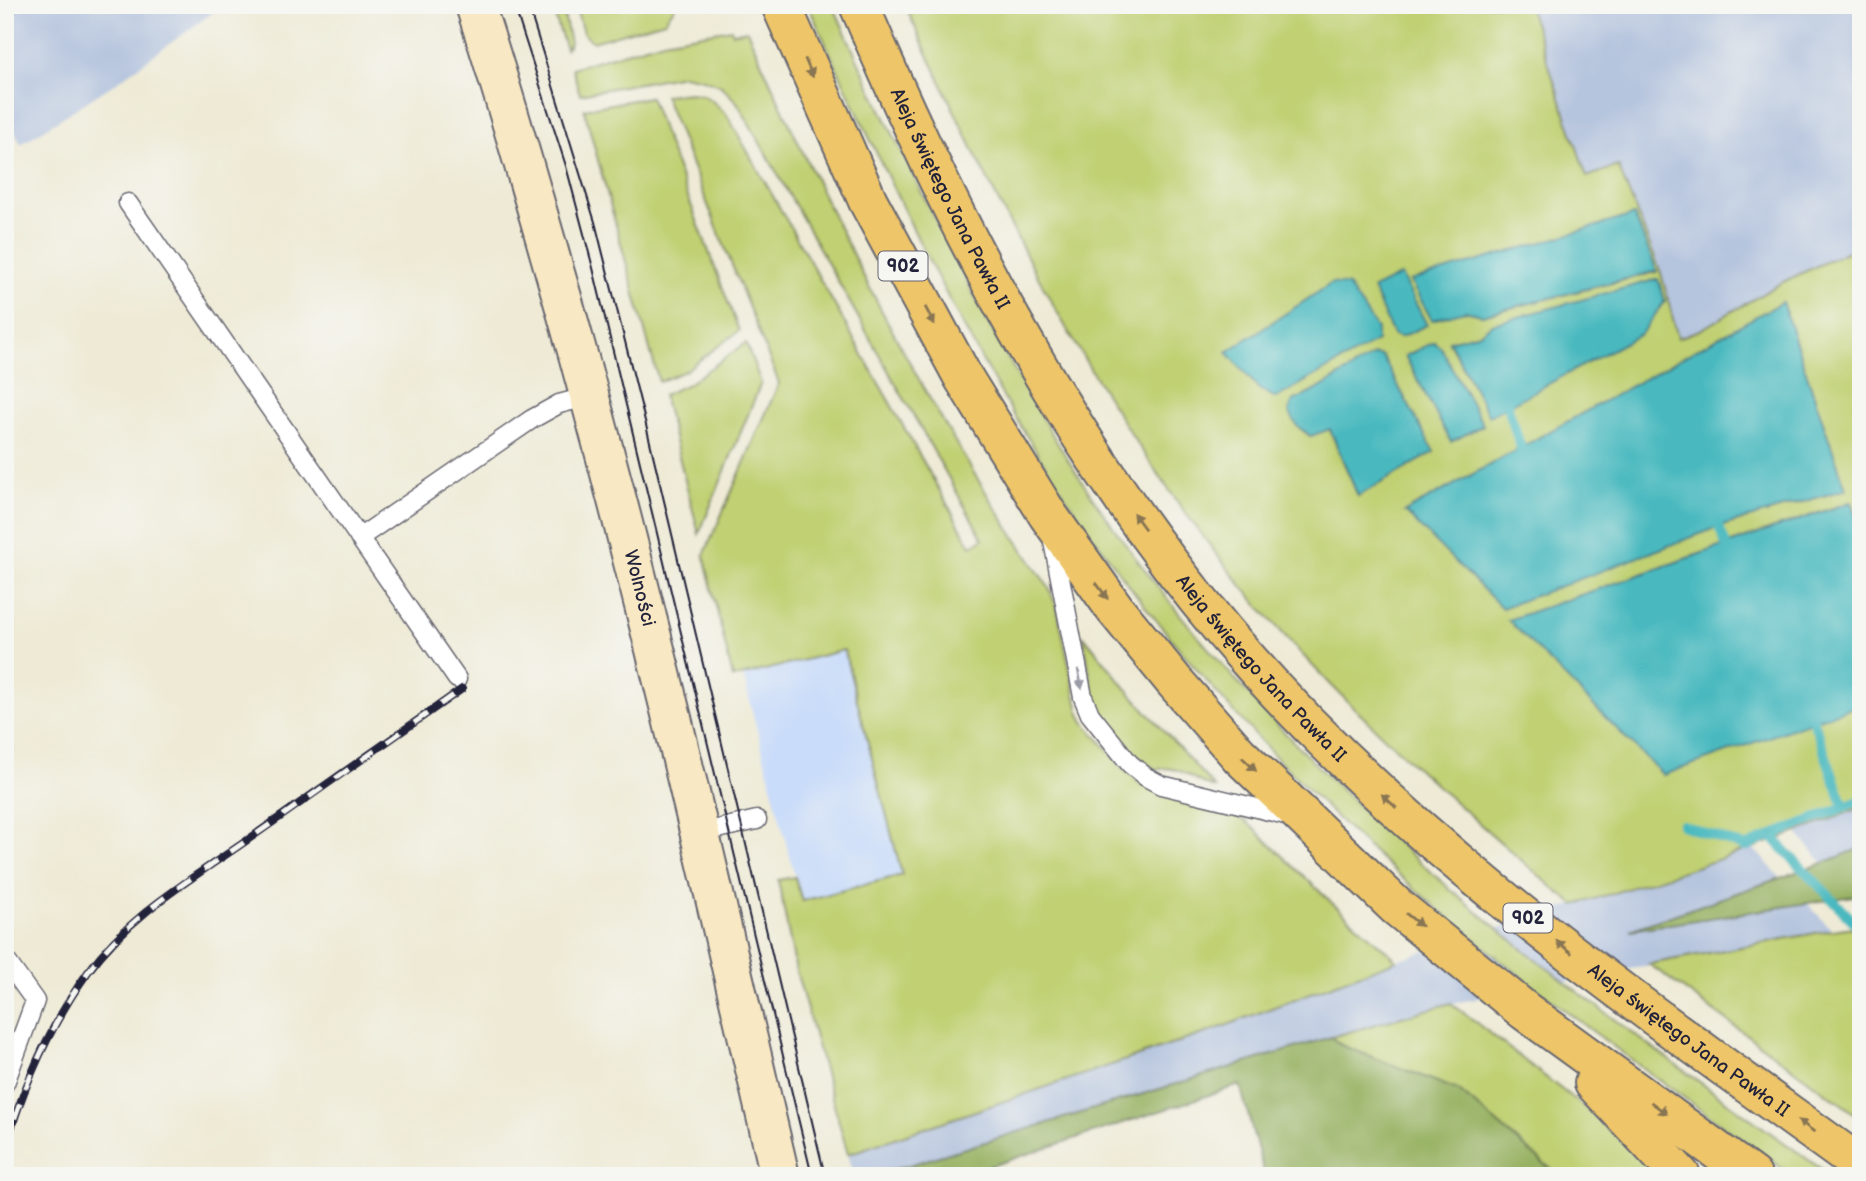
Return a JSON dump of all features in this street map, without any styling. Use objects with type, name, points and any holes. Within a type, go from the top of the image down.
[{"type":"main road","name":"902","points":[[781,5],[868,201],[963,377],[1048,516],[1115,609],[1174,681],[1239,755],[1397,907],[1525,1011],[1752,1176]]},
{"type":"main road","name":"Aleja świętego Jana Pawła II","points":[[859,5],[931,166],[1013,326],[1097,463],[1226,634],[1289,702],[1422,831],[1569,952],[1861,1166]]},
{"type":"main road","points":[[1525,1011],[1681,1176]]},
{"type":"street","name":"Wolności","points":[[475,5],[590,396],[663,677],[780,1176]]},
{"type":"lane","points":[[128,203],[457,679]]},
{"type":"lane","points":[[359,538],[532,419],[559,404],[590,396]]},
{"type":"lane","points":[[1048,516],[1083,696],[1090,715],[1130,764],[1161,785],[1305,820]]},
{"type":"lane","points":[[700,833],[757,820]]},
{"type":"lane","points":[[5,959],[35,1002],[5,1083]]},
{"type":"shaded area","points":[[5,5],[223,5],[114,84],[21,144],[9,122],[5,122]]},
{"type":"shaded area","points":[[1528,5],[1861,5],[1861,245],[1783,282],[1700,330],[1678,338],[1661,273],[1618,167],[1587,177]]},
{"type":"shaded area","points":[[844,649],[903,876],[801,901],[743,675]]},
{"type":"shaded area","points":[[1861,807],[1861,848],[1823,863],[1797,833]]},
{"type":"shaded area","points":[[1753,848],[1781,878],[1635,929],[1807,903],[1832,930],[1439,1006],[873,1176],[854,1176],[848,1154],[1209,1032],[1397,960]]},
{"type":"green space","points":[[551,5],[562,5],[570,43],[566,49]]},
{"type":"green space","points":[[575,5],[676,5],[665,21],[593,42],[583,33]]},
{"type":"green space","points":[[808,5],[833,5],[930,210],[984,314],[1069,461],[1158,588],[1250,696],[1349,797],[1508,937],[1668,1059],[1831,1176],[1793,1176],[1612,1045],[1480,944],[1335,816],[1194,666],[1109,559],[1070,503],[995,383],[928,260]]},
{"type":"green space","points":[[905,5],[1528,5],[1587,177],[1618,166],[1661,273],[1678,338],[1700,330],[1783,282],[1861,245],[1861,532],[1850,502],[1509,620],[1813,720],[1861,704],[1861,807],[1755,847],[1575,905],[1558,892],[1471,817],[1345,699],[1305,658],[1230,571],[1180,505],[1090,369],[1012,227]],"holes":[[[1657,272],[1482,315],[1465,311]],[[1657,279],[1665,301],[1489,415],[1449,342]],[[1782,302],[1846,489],[1719,527],[1405,512]],[[1434,342],[1441,348],[1483,425],[1451,442],[1405,356]],[[1374,355],[1382,356],[1434,452],[1358,496],[1329,428],[1310,436],[1297,426],[1293,401],[1315,391]]]},
{"type":"green space","points":[[731,29],[733,33],[747,30],[813,174],[884,316],[962,454],[1049,588],[1057,608],[1079,712],[1084,722],[1124,769],[1140,783],[1247,822],[1397,960],[1209,1032],[848,1154],[796,971],[778,880],[795,877],[802,901],[902,875],[844,650],[733,678],[704,555],[779,383],[664,95],[699,94],[711,100],[727,115],[971,546],[983,539],[737,102],[720,85],[683,75],[580,94],[572,68],[663,41]]},
{"type":"green space","points":[[650,97],[739,331],[685,371],[659,382],[584,109]]},
{"type":"green space","points":[[746,343],[761,383],[699,534],[663,395],[688,384]]},
{"type":"green space","points":[[1083,635],[1125,687],[1215,788],[1179,771],[1164,768],[1156,770],[1114,731],[1097,706]]},
{"type":"green space","points":[[1861,848],[1861,895],[1630,930],[1823,863]]},
{"type":"green space","points":[[1861,926],[1861,1118],[1649,964],[1832,930]]},
{"type":"green space","points":[[1451,1003],[1603,1122],[1659,1176],[1559,1176],[1458,1090],[1340,1045],[1331,1037]]},
{"type":"green space","points":[[1331,1037],[1341,1045],[1458,1090],[1559,1176],[1265,1176],[1240,1085],[960,1176],[873,1176]]},
{"type":"water","points":[[1634,215],[1657,271],[1482,315],[1465,311],[1432,320],[1410,281]]},
{"type":"water","points":[[1401,275],[1427,325],[1401,337],[1393,335],[1373,289]]},
{"type":"water","points":[[1658,279],[1665,301],[1641,334],[1489,416],[1449,341],[1480,333],[1492,324]]},
{"type":"water","points":[[1332,283],[1348,286],[1377,329],[1377,341],[1276,398],[1259,389],[1227,352]]},
{"type":"water","points":[[1782,302],[1846,489],[1719,527],[1502,608],[1405,512]]},
{"type":"water","points":[[1434,342],[1441,348],[1483,425],[1451,442],[1405,356]]},
{"type":"water","points":[[1374,355],[1382,356],[1434,452],[1358,496],[1330,429],[1311,436],[1297,426],[1289,411],[1293,401],[1315,391]]},
{"type":"water","points":[[1851,502],[1861,532],[1861,704],[1663,775],[1508,620]]},
{"type":"waterway","points":[[1507,405],[1521,448]]},
{"type":"waterway","points":[[1719,527],[1726,545]]},
{"type":"waterway","points":[[1813,720],[1844,807],[1771,836],[1861,929]]},
{"type":"waterway","points":[[1844,807],[1861,800]]},
{"type":"waterway","points":[[1682,825],[1745,847],[1771,836]]},
{"type":"tram line","points":[[514,5],[566,166],[593,268],[812,1176]]},
{"type":"tram line","points":[[528,5],[595,222],[825,1176]]},
{"type":"railway","points":[[5,1149],[29,1080],[50,1035],[88,972],[122,933],[161,900],[462,689]]}]
